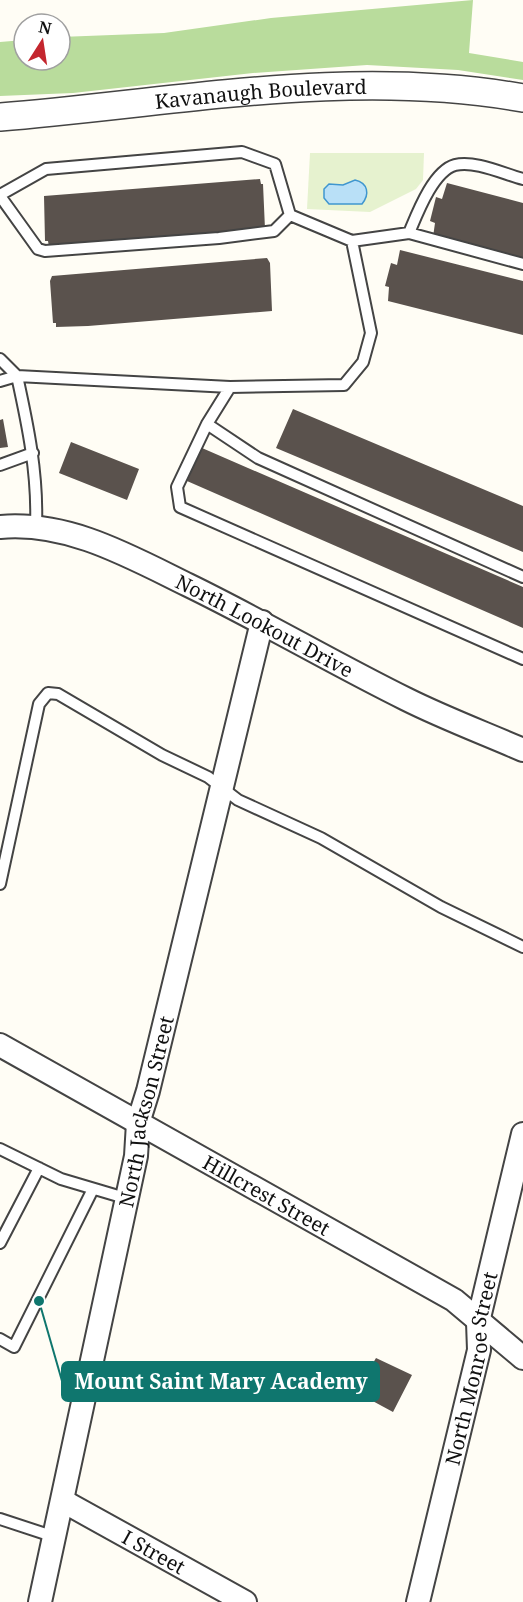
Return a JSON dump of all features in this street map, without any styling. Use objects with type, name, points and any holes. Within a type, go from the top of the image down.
[{"type":"street","name":"Kavanaugh Boulevard","points":[[0,117],[234,93],[318,87],[445,89],[523,99]]},
{"type":"street","name":"North Lookout Drive","points":[[0,527],[36,526],[79,536],[111,549],[262,622],[406,699],[523,750]]},
{"type":"street","name":"North Jackson Street","points":[[40,1602],[136,1156],[138,1123],[148,1091],[262,622]]},
{"type":"street","name":"Hillcrest Street","points":[[0,1045],[454,1300],[523,1358]]},
{"type":"street","name":"North Monroe Street","points":[[418,1602],[479,1350],[478,1322],[520,1160],[523,1134]]},
{"type":"street","name":"I Street","points":[[63,1501],[223,1596],[245,1602]]},
{"type":"lane","points":[[242,152],[275,164],[290,215],[274,231],[45,251],[38,249],[0,195],[46,169],[242,152]]},
{"type":"lane","points":[[409,233],[426,195],[441,176],[454,165],[468,165],[523,180]]},
{"type":"lane","points":[[290,215],[352,241],[409,233],[523,264]]},
{"type":"lane","points":[[0,381],[17,376],[230,387],[344,385],[363,362],[371,333],[352,241]]},
{"type":"lane","points":[[0,359],[17,376],[33,453],[37,496],[36,526]]},
{"type":"lane","points":[[230,387],[207,424],[177,487],[180,507],[523,659]]},
{"type":"lane","points":[[207,424],[258,458],[523,578]]},
{"type":"lane","points":[[0,465],[33,453]]},
{"type":"lane","points":[[0,884],[36,714],[42,698],[48,693],[57,694],[162,755],[208,777],[238,800],[363,860],[441,907],[523,947]]},
{"type":"lane","points":[[0,1149],[62,1179],[126,1197]]},
{"type":"lane","points":[[0,1243],[39,1168]]},
{"type":"lane","points":[[0,1339],[14,1347],[93,1189]]},
{"type":"lane","points":[[0,1519],[55,1537]]},
{"type":"green space","points":[[473,0],[469,53],[523,62],[523,80],[458,70],[367,65],[253,73],[73,93],[0,96],[0,42],[12,41],[12,72],[72,72],[72,37],[164,33],[271,18]]},
{"type":"green space","points":[[310,153],[424,153],[423,180],[416,189],[370,212],[307,209]]},
{"type":"water","points":[[355,180],[363,184],[366,189],[367,193],[362,204],[329,204],[324,198],[324,189],[329,184],[343,185]]},
{"type":"building","points":[[260,179],[263,184],[265,229],[49,247],[48,241],[45,241],[44,196]]},
{"type":"building","points":[[447,183],[523,203],[523,260],[433,237],[435,223],[430,221],[436,197],[442,199]]},
{"type":"building","points":[[400,250],[523,281],[523,335],[388,301],[389,287],[385,286],[391,263],[397,265]]},
{"type":"building","points":[[267,258],[270,263],[272,311],[88,326],[56,327],[56,323],[53,323],[50,281],[52,276]]},
{"type":"building","points":[[293,409],[523,506],[523,552],[276,448]]},
{"type":"building","points":[[3,419],[8,447],[0,448],[0,420]]},
{"type":"building","points":[[71,442],[139,469],[127,500],[59,473]]},
{"type":"building","points":[[202,448],[523,587],[523,628],[187,481]]},
{"type":"building","points":[[376,1358],[412,1375],[393,1412],[356,1392]]},
{"type":"place","name":"Mount Saint Mary Academy","points":[[39,1301]]}]
